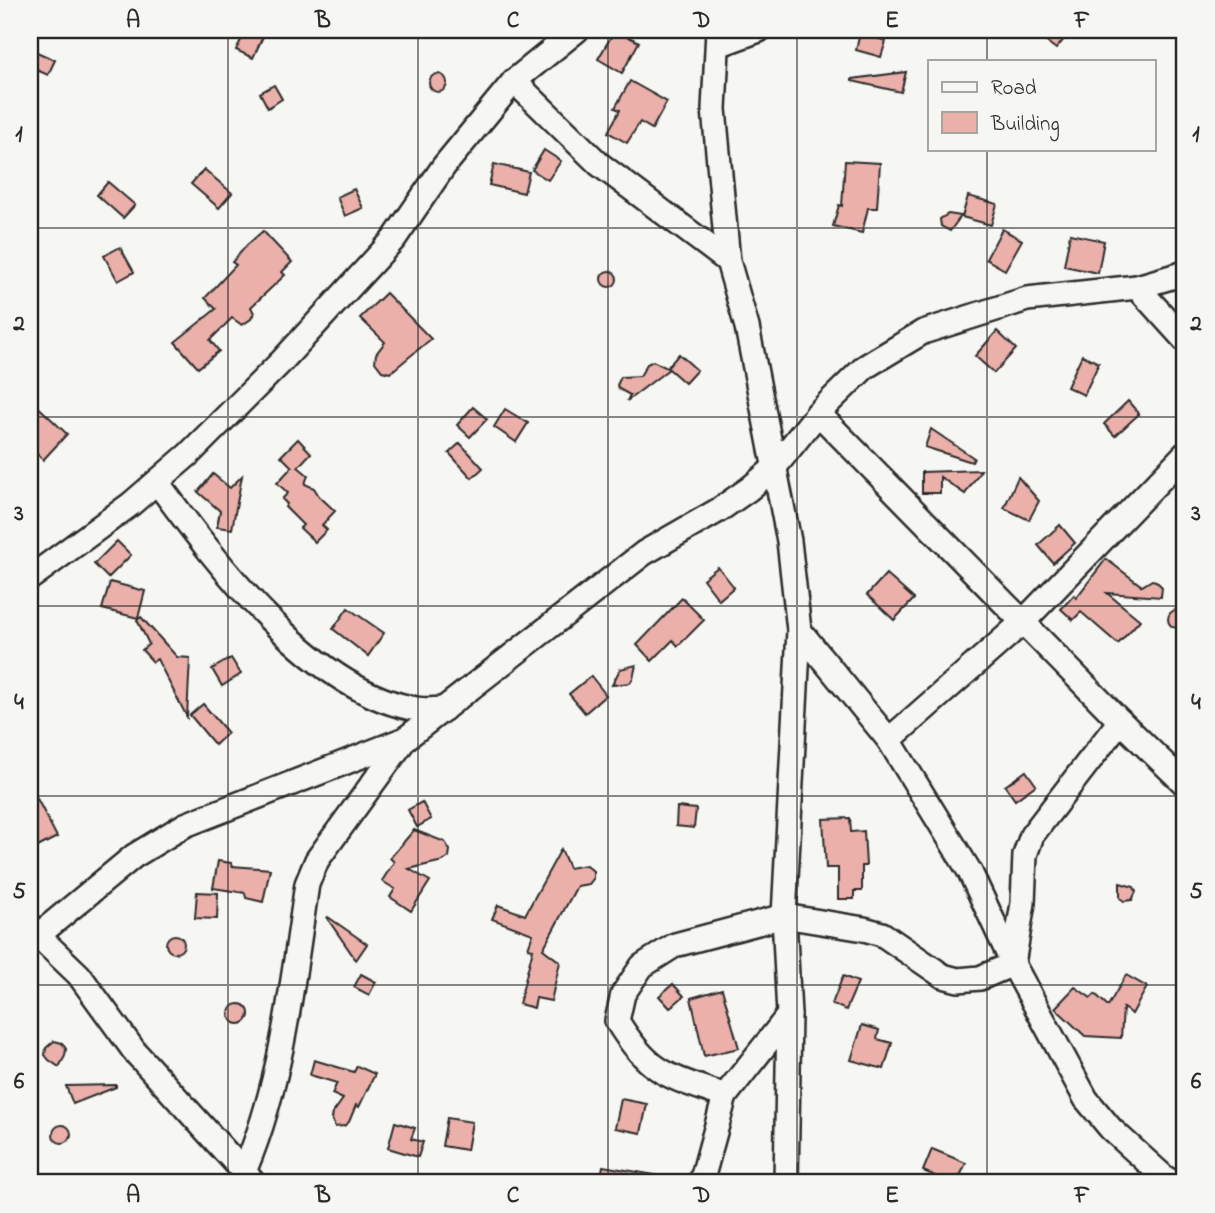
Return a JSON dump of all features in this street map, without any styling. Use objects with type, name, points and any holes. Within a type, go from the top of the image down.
[{"type":"street","points":[[30,578],[157,482],[189,454],[281,362],[394,239],[444,166],[514,81],[577,30]]},
{"type":"street","points":[[759,30],[718,37],[714,109],[729,261],[747,327],[789,541],[799,629],[784,916],[789,1015],[786,1183]]},
{"type":"street","points":[[514,81],[599,164],[729,261]]},
{"type":"street","points":[[246,1180],[282,1043],[307,884],[317,860],[405,739],[644,553],[719,510],[749,489],[774,468],[818,413],[865,367],[923,332],[1027,299],[1137,287],[1185,273]]},
{"type":"street","points":[[1137,287],[1185,340]]},
{"type":"street","points":[[818,413],[1185,784]]},
{"type":"street","points":[[889,740],[1023,622],[1185,454]]},
{"type":"street","points":[[157,482],[211,556],[284,632],[323,668],[353,686],[391,702],[418,710],[443,709]]},
{"type":"street","points":[[799,629],[889,740],[971,872],[1013,964],[1086,1099],[1111,1129],[1174,1183]]},
{"type":"street","points":[[1013,964],[1023,902],[1025,855],[1032,835],[1120,721]]},
{"type":"street","points":[[246,1180],[135,1052],[79,975],[32,934],[134,856],[185,825],[405,739]]},
{"type":"street","points":[[725,1096],[669,1077],[648,1063],[617,1021],[623,994],[642,967],[675,945],[784,916],[882,934],[943,976],[958,980],[980,978],[1013,964]]},
{"type":"street","points":[[701,1183],[725,1096],[789,1015]]},
{"type":"building","points":[[246,30],[266,30],[253,58],[236,50]]},
{"type":"building","points":[[615,30],[639,42],[622,73],[598,59]]},
{"type":"building","points":[[1031,30],[1057,30],[1066,37],[1056,49]]},
{"type":"building","points":[[860,33],[886,41],[881,57],[856,50]]},
{"type":"building","points":[[30,49],[55,60],[48,75],[30,67]]},
{"type":"building","points":[[906,72],[901,92],[852,81],[852,79]]},
{"type":"building","points":[[438,74],[444,77],[447,83],[444,89],[438,92],[432,89],[429,83],[432,77]]},
{"type":"building","points":[[630,81],[667,102],[652,129],[640,122],[627,143],[608,132],[620,110],[615,108]]},
{"type":"building","points":[[274,85],[282,99],[268,108],[260,93]]},
{"type":"building","points":[[544,150],[561,161],[548,180],[532,170]]},
{"type":"building","points":[[845,161],[880,163],[877,208],[868,208],[862,233],[833,226],[839,205],[842,206]]},
{"type":"building","points":[[494,164],[529,172],[524,193],[489,185]]},
{"type":"building","points":[[204,169],[232,193],[219,208],[191,184]]},
{"type":"building","points":[[108,182],[135,205],[123,218],[97,195]]},
{"type":"building","points":[[354,189],[363,208],[345,216],[337,197]]},
{"type":"building","points":[[968,196],[997,204],[991,225],[962,217]]},
{"type":"building","points":[[948,214],[961,216],[950,231],[941,226],[940,219]]},
{"type":"building","points":[[1002,229],[1022,240],[1005,270],[986,259]]},
{"type":"building","points":[[263,231],[292,262],[282,272],[285,275],[251,307],[254,313],[251,319],[242,325],[232,318],[210,340],[219,351],[198,368],[175,342],[216,309],[205,298],[236,265],[232,262]]},
{"type":"building","points":[[1070,234],[1104,241],[1098,273],[1064,266]]},
{"type":"building","points":[[120,247],[134,272],[118,281],[104,256]]},
{"type":"building","points":[[606,271],[612,271],[617,279],[615,285],[606,287],[601,282],[601,276]]},
{"type":"building","points":[[386,293],[431,339],[390,373],[382,371],[375,362],[376,354],[385,342],[360,318]]},
{"type":"building","points":[[997,331],[1016,349],[994,373],[975,356]]},
{"type":"building","points":[[679,354],[697,370],[685,383],[669,369],[627,401],[630,395],[617,385],[621,377],[640,376],[647,364],[653,361],[667,368]]},
{"type":"building","points":[[1082,355],[1099,363],[1084,395],[1067,387]]},
{"type":"building","points":[[30,399],[67,434],[43,460],[30,447]]},
{"type":"building","points":[[1128,401],[1139,414],[1115,436],[1104,424]]},
{"type":"building","points":[[473,407],[487,419],[470,437],[457,425]]},
{"type":"building","points":[[505,409],[528,423],[516,442],[494,427]]},
{"type":"building","points":[[931,429],[974,458],[972,462],[925,447]]},
{"type":"building","points":[[298,439],[311,453],[298,467],[308,475],[305,484],[314,488],[335,511],[322,525],[327,530],[315,542],[300,528],[303,525],[285,507],[287,504],[282,499],[288,493],[277,483],[292,467],[281,456]]},
{"type":"building","points":[[460,443],[483,468],[472,478],[449,453]]},
{"type":"building","points":[[981,470],[965,494],[940,477],[940,493],[922,493],[922,472]]},
{"type":"building","points":[[213,474],[230,488],[242,476],[232,529],[217,527],[220,511],[198,492]]},
{"type":"building","points":[[1018,477],[1039,501],[1029,520],[1004,508]]},
{"type":"building","points":[[1060,525],[1075,543],[1053,563],[1038,545]]},
{"type":"building","points":[[117,541],[131,555],[108,578],[94,564]]},
{"type":"building","points":[[1106,559],[1142,586],[1152,580],[1162,587],[1161,597],[1107,593],[1140,620],[1118,644],[1081,612],[1073,620],[1061,609],[1074,595],[1076,598]]},
{"type":"building","points":[[718,567],[734,587],[719,600],[703,579]]},
{"type":"building","points":[[886,574],[914,599],[894,620],[867,595]]},
{"type":"building","points":[[110,582],[145,591],[138,618],[102,609]]},
{"type":"building","points":[[682,598],[704,620],[678,646],[673,640],[652,661],[637,645]]},
{"type":"building","points":[[348,608],[384,633],[368,656],[333,629]]},
{"type":"building","points":[[1177,610],[1183,613],[1186,619],[1183,625],[1177,628],[1171,625],[1168,619],[1171,613]]},
{"type":"building","points":[[141,617],[177,657],[190,658],[187,717],[157,659],[153,662],[142,650],[149,644],[137,620]]},
{"type":"building","points":[[231,658],[241,674],[222,686],[212,669]]},
{"type":"building","points":[[636,665],[630,683],[612,685],[620,669]]},
{"type":"building","points":[[591,676],[606,695],[585,713],[569,694]]},
{"type":"building","points":[[203,704],[228,733],[215,745],[190,715]]},
{"type":"building","points":[[1026,771],[1036,785],[1015,800],[1005,786]]},
{"type":"building","points":[[30,785],[57,837],[30,851]]},
{"type":"building","points":[[422,802],[431,819],[417,827],[408,810]]},
{"type":"building","points":[[677,807],[696,809],[694,828],[676,826]]},
{"type":"building","points":[[850,818],[851,832],[864,831],[866,866],[862,866],[862,891],[854,891],[854,899],[838,899],[838,868],[826,868],[823,819]]},
{"type":"building","points":[[414,830],[445,842],[450,850],[449,857],[443,861],[409,869],[430,881],[411,911],[390,897],[395,889],[382,881],[394,862],[390,858]]},
{"type":"building","points":[[561,849],[569,868],[586,865],[593,871],[593,879],[589,884],[577,886],[543,949],[560,962],[551,1001],[536,998],[534,1008],[519,1004],[533,949],[528,948],[533,934],[492,919],[498,905],[525,915]]},
{"type":"building","points":[[218,861],[231,863],[232,866],[270,869],[263,902],[246,898],[245,893],[213,888]]},
{"type":"building","points":[[1120,883],[1134,887],[1136,892],[1132,900],[1124,901],[1120,898]]},
{"type":"building","points":[[197,892],[218,893],[217,919],[195,918]]},
{"type":"building","points":[[327,918],[367,944],[356,960]]},
{"type":"building","points":[[175,935],[181,938],[184,944],[181,950],[175,953],[169,950],[166,944],[169,938]]},
{"type":"building","points":[[361,974],[376,982],[369,995],[354,987]]},
{"type":"building","points":[[1126,975],[1147,987],[1132,1014],[1123,1008],[1121,1038],[1085,1036],[1055,1008],[1075,987],[1091,998],[1095,994],[1108,1006]]},
{"type":"building","points":[[843,976],[858,982],[846,1010],[832,1004]]},
{"type":"building","points":[[673,984],[684,996],[670,1008],[659,996]]},
{"type":"building","points":[[722,989],[739,1048],[704,1056],[691,998]]},
{"type":"building","points":[[239,1004],[246,1007],[249,1014],[246,1021],[239,1024],[232,1021],[229,1014],[232,1007]]},
{"type":"building","points":[[862,1025],[879,1030],[877,1039],[892,1043],[884,1069],[851,1060]]},
{"type":"building","points":[[54,1041],[62,1043],[66,1049],[59,1067],[45,1055],[46,1048]]},
{"type":"building","points":[[314,1060],[354,1072],[357,1066],[375,1074],[359,1107],[356,1105],[349,1122],[344,1126],[335,1127],[332,1119],[343,1099],[332,1094],[337,1083],[310,1075]]},
{"type":"building","points":[[116,1085],[73,1104],[66,1086]]},
{"type":"building","points":[[621,1099],[647,1104],[641,1133],[615,1128]]},
{"type":"building","points":[[447,1118],[472,1122],[467,1150],[442,1146]]},
{"type":"building","points":[[395,1122],[415,1128],[411,1139],[423,1142],[418,1157],[388,1148]]},
{"type":"building","points":[[62,1125],[68,1128],[71,1134],[68,1140],[62,1143],[56,1140],[53,1134],[56,1128]]},
{"type":"building","points":[[932,1149],[966,1163],[957,1183],[923,1171]]},
{"type":"building","points":[[603,1166],[655,1175],[654,1183],[600,1183]]}]
